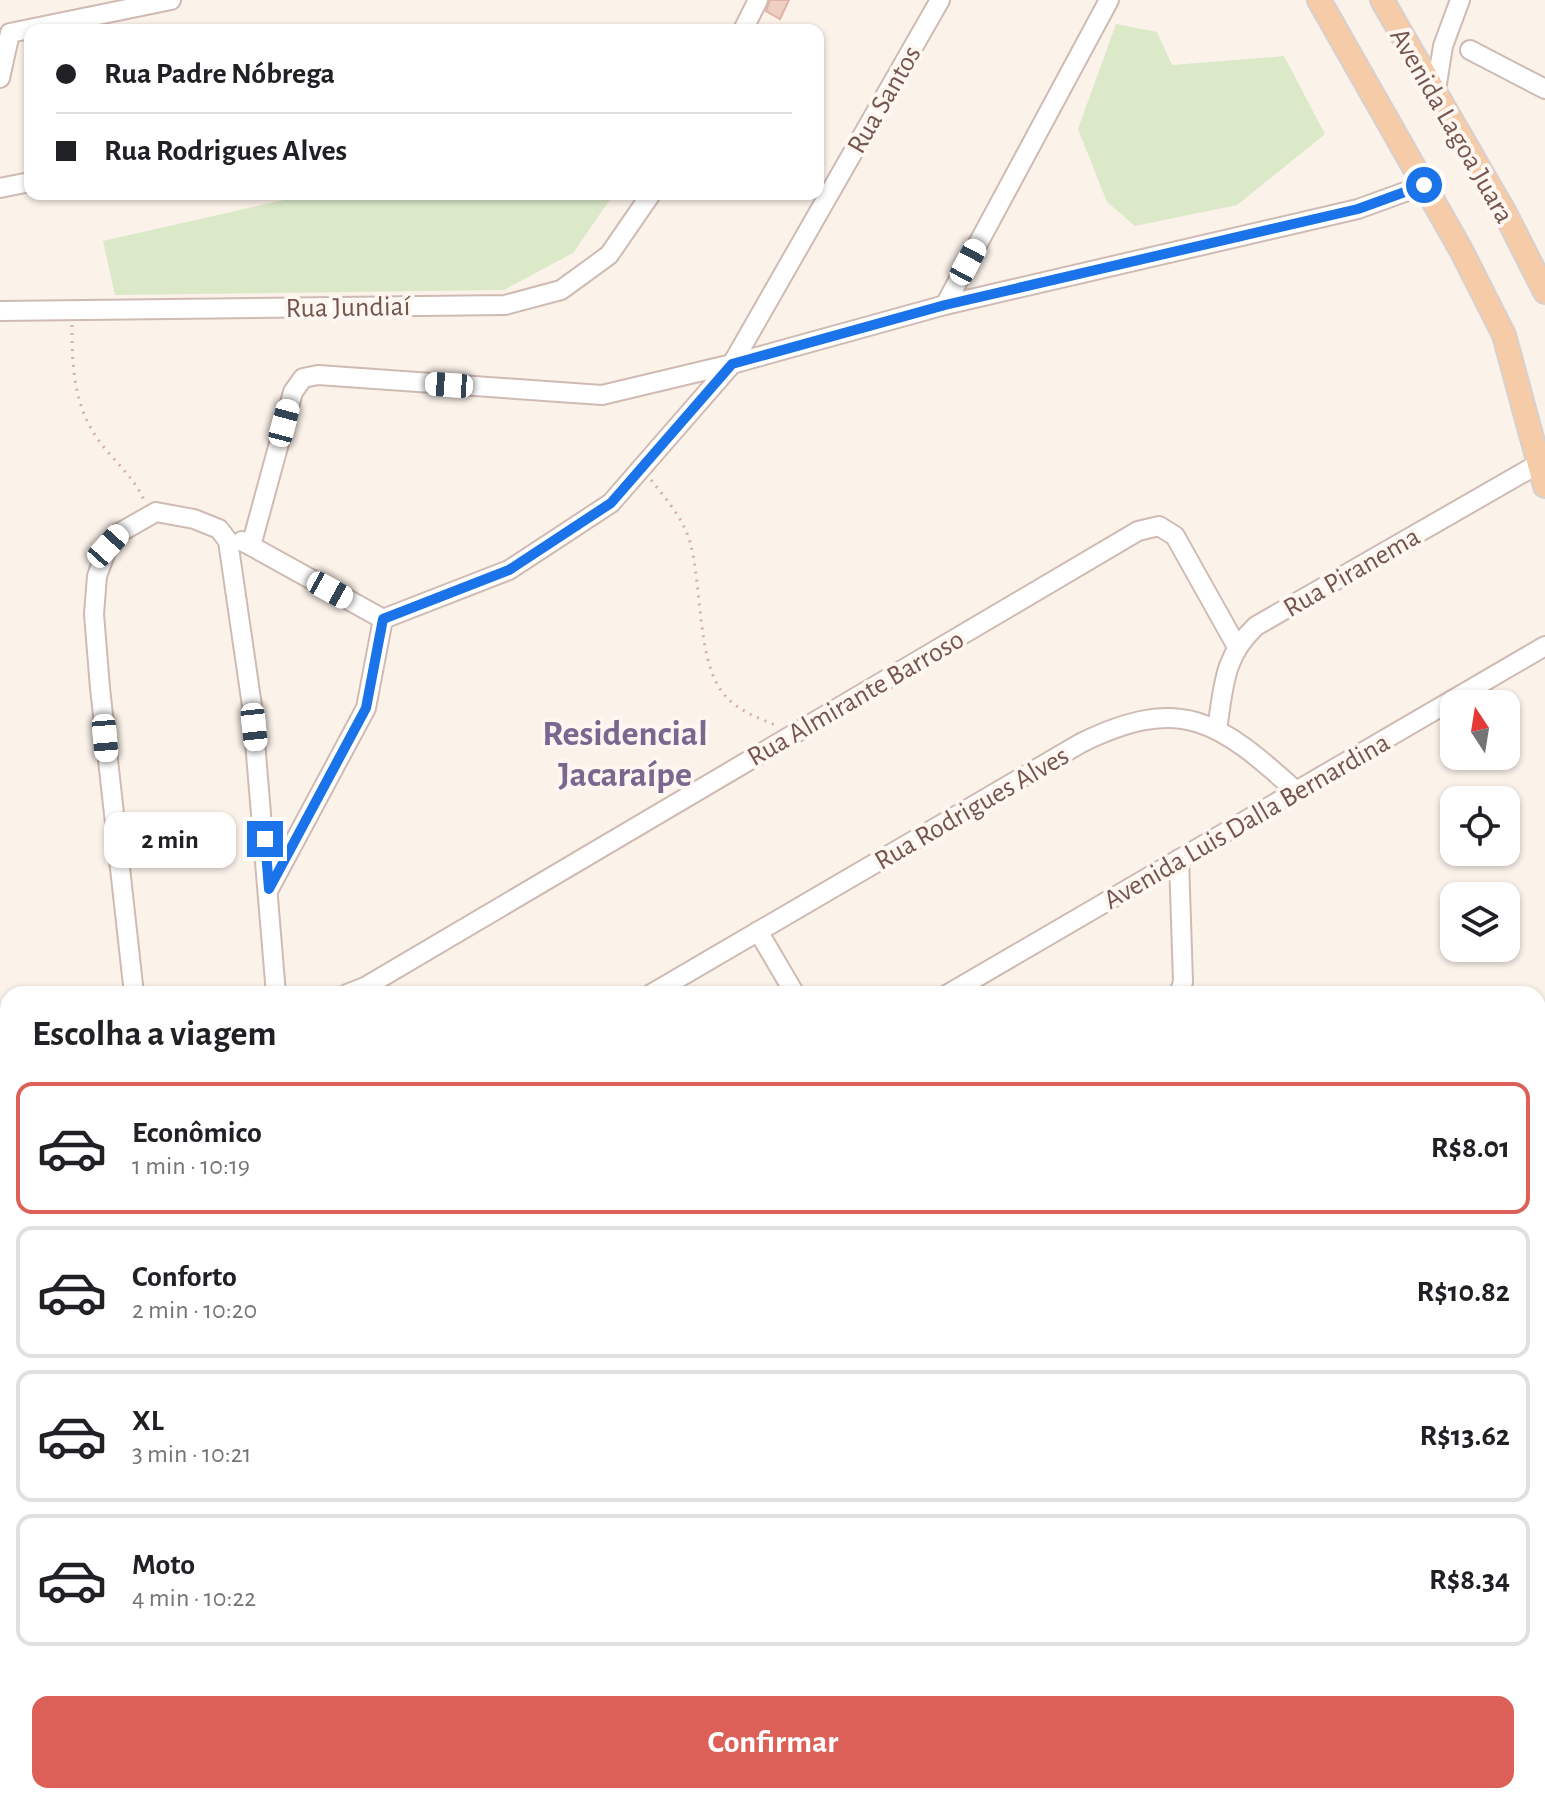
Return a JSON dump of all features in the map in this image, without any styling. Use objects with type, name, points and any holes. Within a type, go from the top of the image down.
[{"type":"main road","name":"Avenida Lagoa Juara","points":[[1319,0],[1424,185],[1504,335],[1542,462],[1545,486]]},
{"type":"main road","name":"Avenida Lagoa Juara","points":[[1382,0],[1505,213],[1545,292]]},
{"type":"street","points":[[54,24],[171,0]]},
{"type":"street","points":[[746,24],[758,0]]},
{"type":"street","name":"Rua Santos","points":[[383,619],[509,570],[611,503],[642,469],[732,364],[940,0]]},
{"type":"street","points":[[945,305],[1109,0]]},
{"type":"street","points":[[1435,96],[1443,46],[1460,0]]},
{"type":"street","points":[[0,78],[10,33],[24,30]]},
{"type":"street","points":[[1470,50],[1545,89]]},
{"type":"street","points":[[0,188],[24,183]]},
{"type":"street","points":[[251,546],[293,392],[303,378],[318,375],[602,395],[732,364],[945,305],[1358,209],[1424,185]]},
{"type":"street","name":"Rua Jundiaí","points":[[0,311],[505,305],[561,290],[609,255],[647,200]]},
{"type":"street","name":"Rua Piranema","points":[[1236,645],[1256,626],[1542,462]]},
{"type":"street","points":[[133,986],[100,688],[94,595],[108,546],[131,524],[151,513],[180,514],[219,529],[383,619],[366,708],[269,889]]},
{"type":"street","name":"Rua Almirante Barroso","points":[[367,986],[1138,531],[1159,526],[1175,536],[1236,645]]},
{"type":"street","points":[[219,529],[228,541],[235,576],[252,706],[275,986]]},
{"type":"street","points":[[1217,729],[1227,668],[1236,645]]},
{"type":"street","name":"Avenida Luis Dalla Bernardina","points":[[962,986],[1545,646]]},
{"type":"street","name":"Rua Rodrigues Alves","points":[[665,986],[1103,732],[1145,718],[1166,716],[1194,719],[1217,729],[1296,791]]},
{"type":"street","points":[[1179,859],[1182,986]]},
{"type":"street","points":[[758,931],[790,986]]},
{"type":"path","points":[[72,309],[72,370],[80,402],[94,434],[139,488],[151,513]]},
{"type":"path","points":[[642,469],[673,506],[689,540],[700,585],[704,643],[722,692],[748,714],[794,732]]},
{"type":"green space","points":[[1116,24],[1157,32],[1172,65],[1284,56],[1325,134],[1237,205],[1135,226],[1107,202],[1078,129]]},
{"type":"green space","points":[[284,200],[610,200],[573,253],[504,290],[115,295],[103,241]]},
{"type":"building","points":[[770,0],[789,0],[780,19],[766,11]]},
{"type":"district","name":"Residencial Jacaraípe","points":[[625,752]]},
{"type":"route","points":[[265,839],[269,889],[366,708],[383,619],[509,570],[611,503],[732,364],[945,305],[1358,209],[1424,185]]}]
